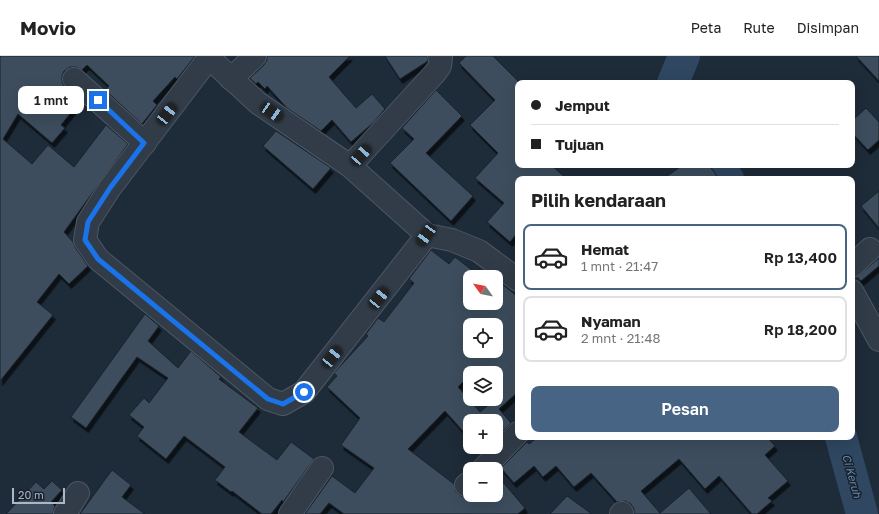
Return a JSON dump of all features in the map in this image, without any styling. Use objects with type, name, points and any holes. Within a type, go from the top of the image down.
[{"type":"street","points":[[231,79],[255,56]]},
{"type":"street","points":[[350,166],[435,73],[440,66],[441,58],[439,56]]},
{"type":"street","points":[[426,235],[304,392],[283,404],[268,399],[98,259],[85,240],[88,222],[110,188],[208,57],[258,103],[350,166],[426,235],[452,240],[479,251],[515,278]]},
{"type":"street","points":[[74,79],[144,143]]},
{"type":"street","points":[[855,263],[870,249]]},
{"type":"street","points":[[855,296],[879,340]]},
{"type":"street","points":[[489,462],[515,436]]},
{"type":"street","points":[[290,514],[322,468]]},
{"type":"street","points":[[66,514],[78,493]]},
{"type":"building","points":[[0,56],[195,56],[177,79],[175,77],[153,101],[157,105],[142,124],[105,90],[109,86],[87,65],[82,70],[76,67],[70,67],[64,71],[62,82],[65,88],[62,91],[78,104],[61,125],[65,128],[52,143],[18,114],[3,139],[32,164],[48,145],[74,167],[106,125],[128,144],[64,232],[73,242],[88,266],[69,284],[59,274],[37,302],[53,315],[0,381]]},
{"type":"building","points":[[267,56],[350,56],[329,77],[356,108],[372,94],[385,109],[374,122],[351,142],[332,120],[321,131],[287,108],[267,86],[265,89],[258,82],[256,84],[250,78],[264,65],[267,60]]},
{"type":"building","points":[[385,56],[427,56],[428,61],[400,79]]},
{"type":"building","points":[[466,56],[493,56],[517,80],[515,80],[515,168],[554,168],[564,176],[515,176],[515,236],[510,242],[487,222],[504,203],[475,178],[498,153],[470,125],[495,100],[459,63]]},
{"type":"building","points":[[856,56],[879,56],[879,81]]},
{"type":"building","points":[[436,90],[462,116],[426,153],[473,196],[451,221],[390,163],[414,139],[402,128]]},
{"type":"building","points":[[866,108],[879,122],[879,140],[868,150],[855,136],[855,118]]},
{"type":"building","points":[[276,131],[331,168],[313,189],[263,146]]},
{"type":"building","points":[[679,168],[711,168],[717,176],[667,176]]},
{"type":"building","points":[[879,191],[879,228],[861,206]]},
{"type":"building","points":[[431,250],[449,264],[455,257],[472,270],[463,270],[463,310],[503,310],[503,285],[515,295],[515,395],[503,405],[503,366],[463,366],[463,382],[458,387],[463,393],[463,406],[475,406],[480,412],[487,406],[502,406],[499,409],[511,423],[503,431],[503,414],[463,414],[463,431],[445,411],[408,449],[454,484],[456,492],[463,496],[463,502],[503,502],[503,482],[525,508],[518,514],[344,514],[329,503],[320,514],[305,514],[332,476],[355,493],[374,468],[341,445],[360,418],[327,387],[337,376],[334,373],[368,336],[366,334],[378,318],[384,322],[414,283],[409,279]]},
{"type":"building","points":[[879,258],[879,266],[861,281],[857,277]]},
{"type":"building","points":[[145,314],[159,326],[148,341],[178,368],[191,351],[221,377],[219,379],[258,408],[239,432],[277,460],[291,442],[314,459],[283,502],[282,500],[271,514],[262,514],[215,480],[225,467],[184,436],[166,459],[137,436],[144,427],[129,415],[144,398],[149,403],[168,378],[137,357],[86,428],[71,417]]},
{"type":"building","points":[[534,440],[770,440],[775,446],[765,455],[788,481],[768,498],[772,501],[757,514],[752,514],[719,476],[705,489],[679,459],[641,491],[660,513],[689,488],[711,514],[634,514],[634,509],[631,504],[625,501],[617,502],[591,473],[574,487],[556,466],[543,477],[534,466],[514,483],[503,470],[503,466],[527,442],[529,444]]},
{"type":"building","points":[[112,470],[131,485],[122,497],[145,514],[80,514]]},
{"type":"building","points":[[52,481],[62,490],[51,502],[55,506],[53,514],[6,514],[36,482],[44,489]]},
{"type":"building","points":[[567,496],[592,514],[550,514]]},
{"type":"waterway","name":"Ci Keruh","points":[[674,80],[684,56]]},
{"type":"waterway","name":"Ci Keruh","points":[[720,168],[726,176]]},
{"type":"waterway","name":"Ci Keruh","points":[[842,440],[862,514]]},
{"type":"route","points":[[98,100],[144,143],[110,188],[88,222],[85,240],[98,259],[268,399],[283,404],[304,392]]}]
